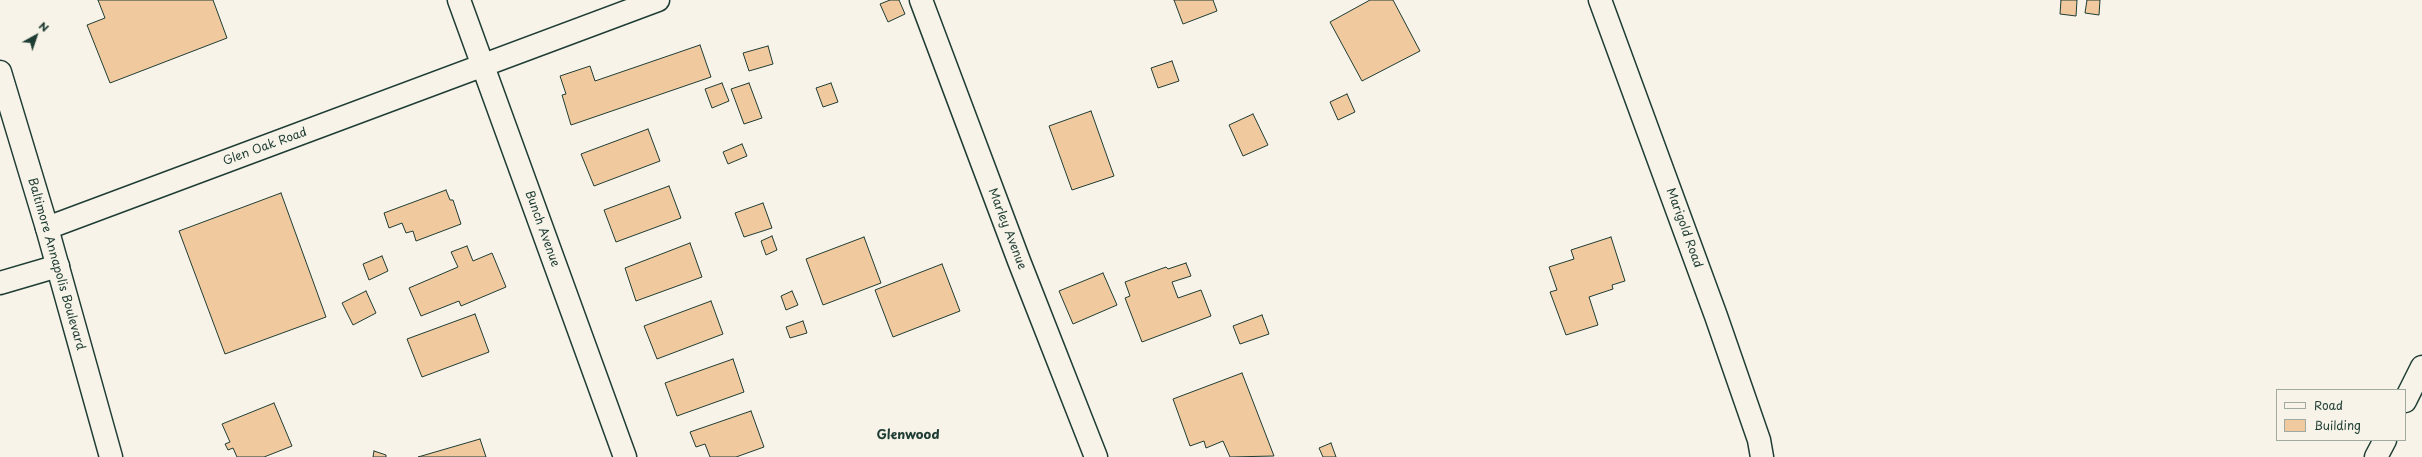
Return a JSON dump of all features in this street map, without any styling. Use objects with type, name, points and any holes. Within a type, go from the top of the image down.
[{"type":"main road","name":"Bunch Avenue","points":[[458,0],[625,457]]},
{"type":"main road","name":"Glen Oak Road","points":[[47,228],[658,0]]},
{"type":"main road","name":"Marley Avenue","points":[[921,0],[1019,261],[1096,457]]},
{"type":"main road","name":"Marigold Road","points":[[1600,0],[1716,316],[1759,440],[1762,457]]},
{"type":"main road","name":"Baltimore Annapolis Boulevard","points":[[0,72],[58,266],[111,457]]},
{"type":"main road","points":[[0,283],[58,266]]},
{"type":"main road","points":[[2406,399],[2422,367]]},
{"type":"main road","points":[[2376,457],[2384,441]]},
{"type":"building","points":[[98,0],[213,0],[227,38],[110,83],[87,25],[105,18]]},
{"type":"building","points":[[890,0],[899,0],[905,14],[888,22],[880,4]]},
{"type":"building","points":[[1174,0],[1213,0],[1217,11],[1183,24]]},
{"type":"building","points":[[1370,0],[1393,0],[1420,51],[1362,81],[1330,22]]},
{"type":"building","points":[[2061,0],[2077,0],[2076,16],[2060,14]]},
{"type":"building","points":[[2087,0],[2100,0],[2099,15],[2085,13]]},
{"type":"building","points":[[700,45],[711,77],[571,125],[562,95],[566,94],[560,76],[590,66],[595,81]]},
{"type":"building","points":[[768,46],[773,64],[749,71],[743,53]]},
{"type":"building","points":[[1172,61],[1179,81],[1158,88],[1151,68]]},
{"type":"building","points":[[722,83],[729,101],[712,108],[705,89]]},
{"type":"building","points":[[749,83],[762,118],[744,124],[731,89]]},
{"type":"building","points":[[831,83],[838,102],[823,107],[816,88]]},
{"type":"building","points":[[1347,94],[1355,112],[1338,120],[1330,102]]},
{"type":"building","points":[[1091,111],[1114,176],[1072,190],[1049,126]]},
{"type":"building","points":[[1253,114],[1268,145],[1243,156],[1229,125]]},
{"type":"building","points":[[648,129],[660,161],[594,186],[581,154]]},
{"type":"building","points":[[742,144],[747,156],[728,164],[723,152]]},
{"type":"building","points":[[669,186],[681,218],[616,242],[604,210]]},
{"type":"building","points":[[446,190],[450,200],[453,200],[461,224],[416,241],[413,231],[406,233],[402,223],[389,228],[384,213]]},
{"type":"building","points":[[281,193],[326,317],[225,354],[179,231]]},
{"type":"building","points":[[763,203],[772,228],[744,237],[735,213]]},
{"type":"building","points":[[772,236],[777,250],[766,255],[761,241]]},
{"type":"building","points":[[864,237],[881,283],[823,305],[806,259]]},
{"type":"building","points":[[1611,237],[1625,281],[1612,285],[1613,289],[1589,297],[1598,325],[1566,335],[1550,292],[1557,290],[1549,267],[1574,259],[1571,250]]},
{"type":"building","points":[[690,243],[702,277],[636,301],[625,268]]},
{"type":"building","points":[[467,246],[473,261],[492,253],[506,287],[461,306],[459,301],[421,316],[409,288],[458,267],[451,252]]},
{"type":"building","points":[[382,256],[388,271],[369,280],[363,264]]},
{"type":"building","points":[[1186,263],[1191,276],[1172,282],[1178,298],[1201,290],[1211,316],[1142,342],[1125,298],[1130,296],[1125,282],[1166,267],[1168,269]]},
{"type":"building","points":[[942,264],[960,311],[893,337],[875,290]]},
{"type":"building","points":[[1103,273],[1117,305],[1073,324],[1059,291]]},
{"type":"building","points":[[366,291],[376,313],[353,325],[342,303]]},
{"type":"building","points":[[792,291],[798,305],[786,310],[781,296]]},
{"type":"building","points":[[711,301],[723,334],[657,359],[644,326]]},
{"type":"building","points":[[475,314],[489,352],[422,377],[407,339]]},
{"type":"building","points":[[1262,315],[1269,334],[1240,344],[1233,326]]},
{"type":"building","points":[[803,321],[807,333],[790,338],[786,327]]},
{"type":"building","points":[[733,359],[744,392],[677,416],[665,383]]},
{"type":"building","points":[[1242,373],[1274,456],[1230,457],[1223,441],[1206,448],[1204,441],[1190,446],[1173,399]]},
{"type":"building","points":[[274,403],[292,446],[264,457],[237,457],[233,448],[228,450],[225,444],[230,442],[222,424]]},
{"type":"building","points":[[751,411],[764,447],[736,457],[710,457],[705,444],[696,447],[690,432]]},
{"type":"building","points":[[480,439],[486,457],[418,457]]},
{"type":"building","points":[[1331,443],[1336,457],[1323,457],[1319,448]]},
{"type":"building","points":[[374,451],[386,455],[386,457],[373,457]]},
{"type":"district","name":"Glenwood","points":[[908,435]]}]
